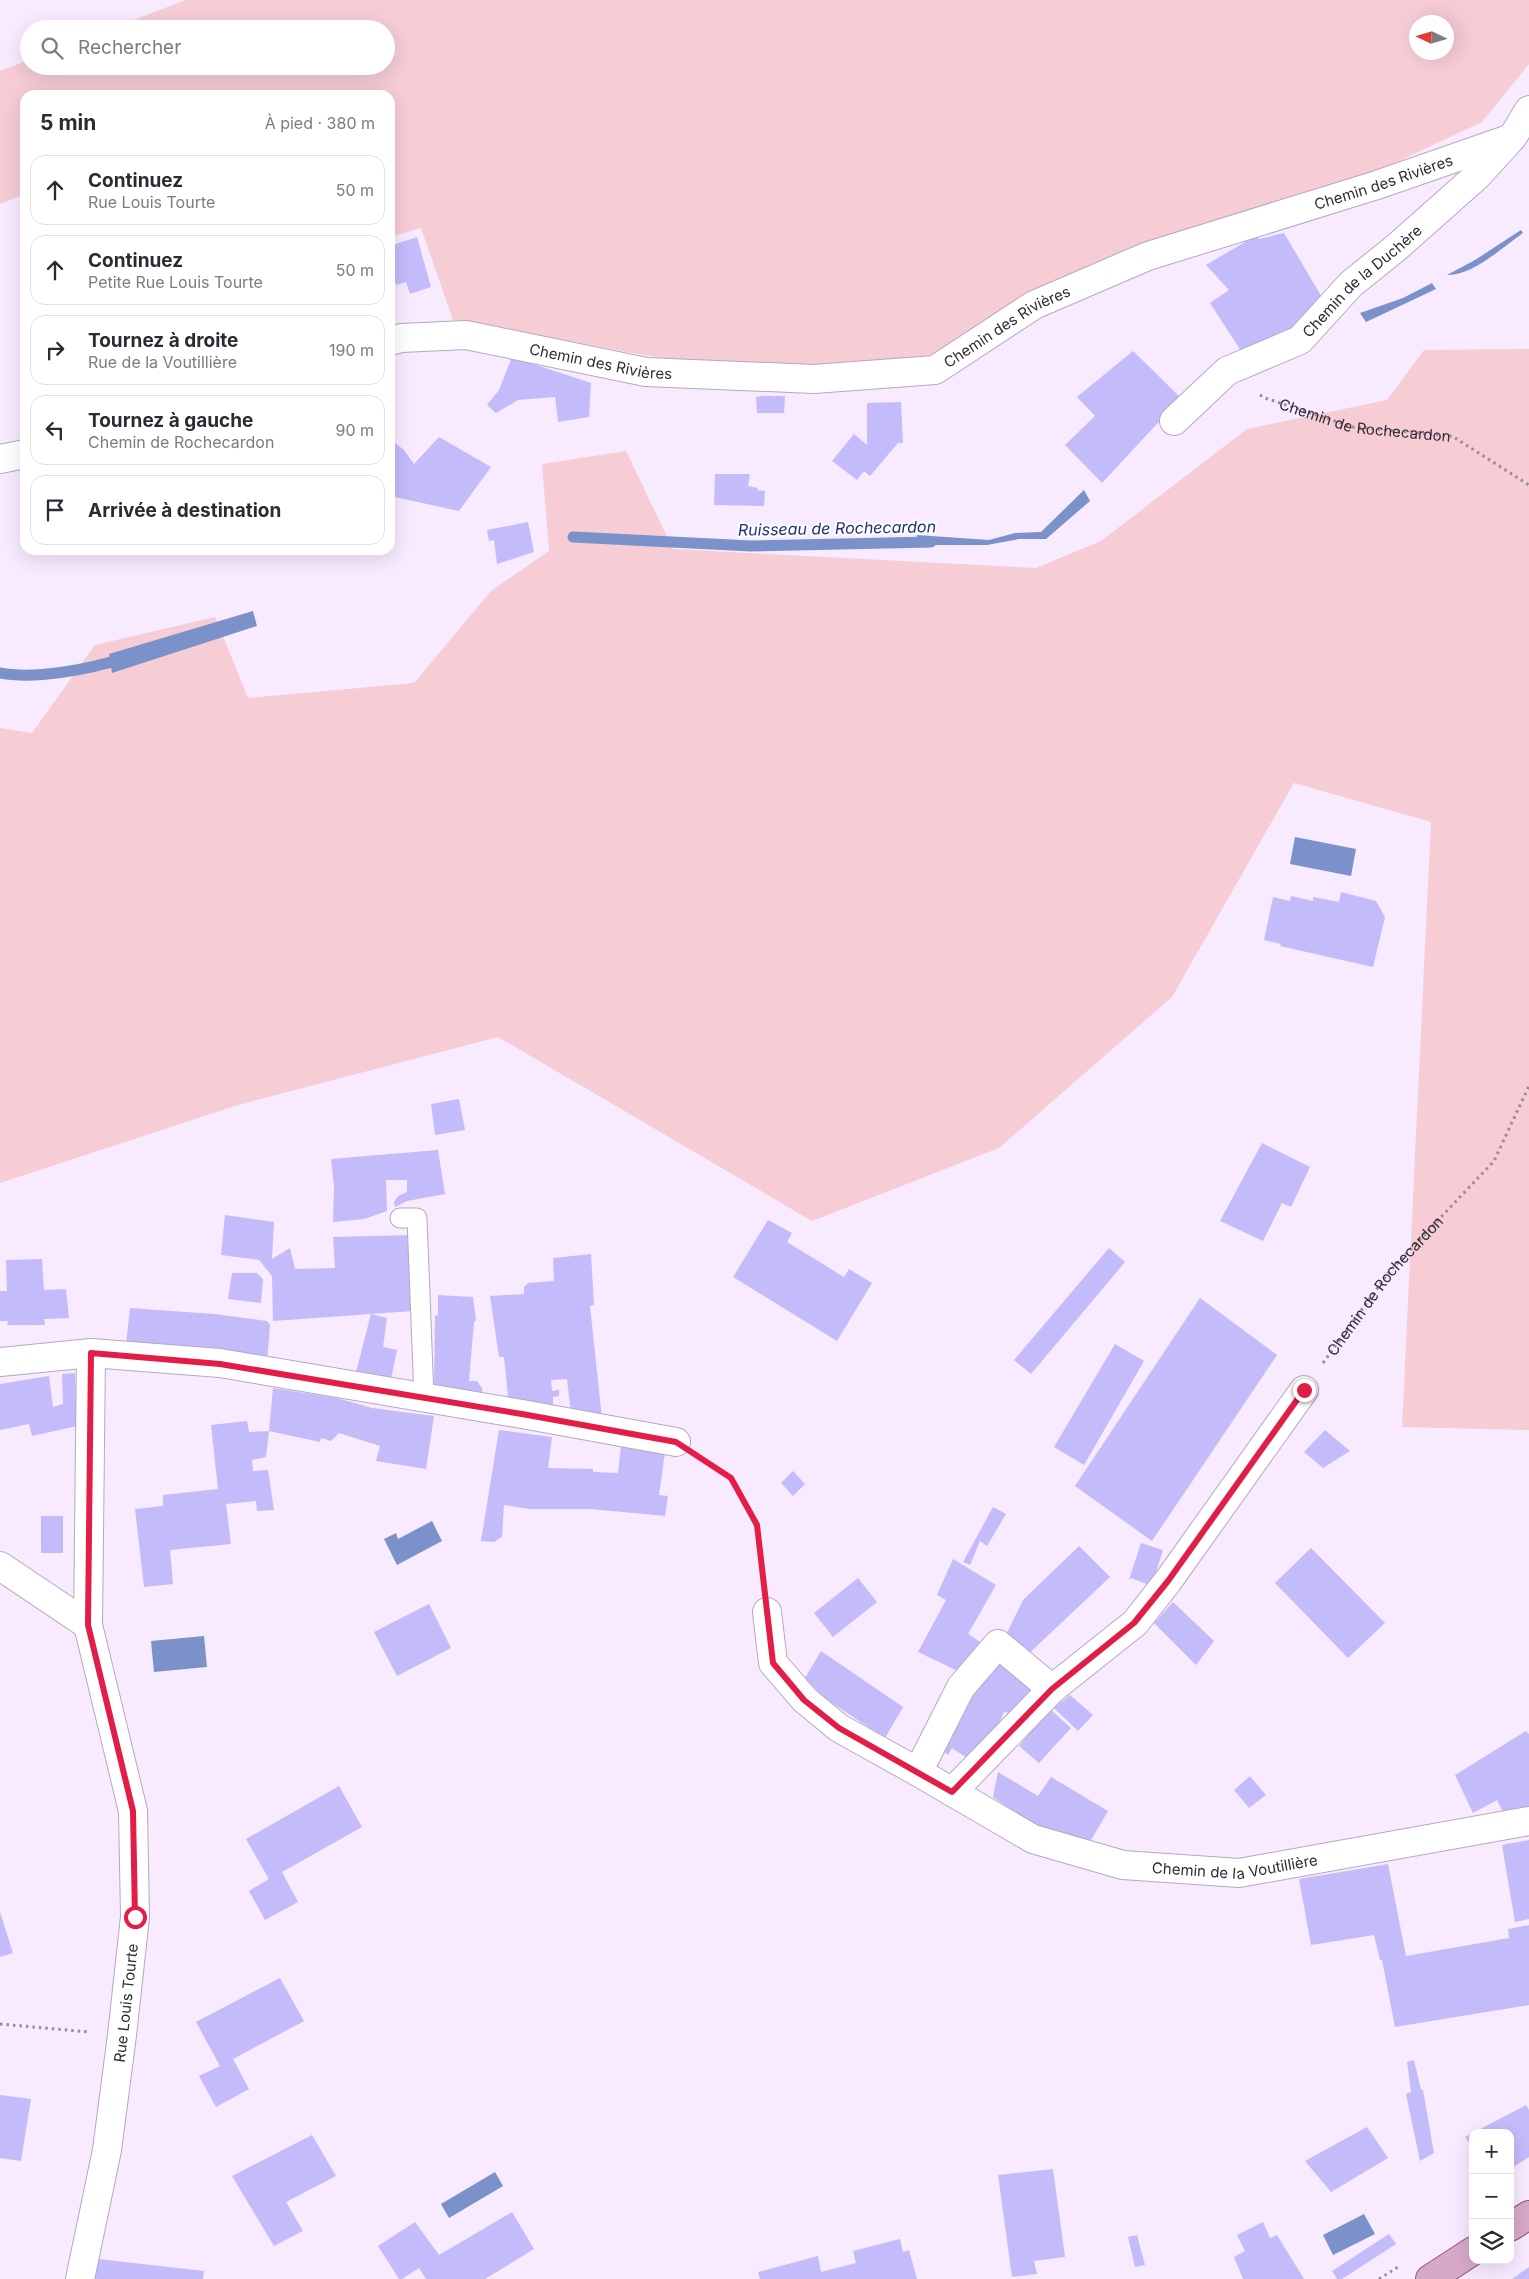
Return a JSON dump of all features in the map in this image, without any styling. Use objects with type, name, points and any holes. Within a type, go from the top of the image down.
[{"type":"main road","points":[[1514,2224],[1529,2215]]},
{"type":"main road","points":[[1430,2279],[1469,2254]]},
{"type":"street","points":[[1512,138],[1529,110]]},
{"type":"street","name":"Chemin des Rivières","points":[[395,339],[466,335],[646,372],[814,379],[935,370],[1034,305],[1148,256],[1377,186],[1512,138]]},
{"type":"street","name":"Chemin de la Duchère","points":[[1174,421],[1227,371],[1300,340],[1351,284],[1478,176],[1512,138]]},
{"type":"street","points":[[0,459],[20,455]]},
{"type":"street","points":[[0,1362],[91,1353],[220,1364],[522,1414],[676,1442]]},
{"type":"street","name":"Rue Louis Tourte","points":[[80,2279],[107,2150],[135,1917],[133,1811],[88,1625],[91,1353]]},
{"type":"street","points":[[952,1792],[1052,1689],[1134,1623],[1174,1574],[1304,1390]]},
{"type":"street","points":[[0,1566],[88,1625]]},
{"type":"street","name":"Chemin de la Voutillière","points":[[767,1612],[773,1663],[804,1700],[839,1728],[1033,1839],[1114,1863],[1239,1873],[1529,1821]]},
{"type":"street","points":[[918,1772],[961,1687],[998,1644],[1052,1689]]},
{"type":"lane","points":[[400,1218],[418,1218],[424,1398]]},
{"type":"path","name":"Chemin de Rochecardon","points":[[1227,371],[1265,398],[1353,427],[1452,436],[1529,485]]},
{"type":"path","name":"Chemin de Rochecardon","points":[[1304,1390],[1389,1272],[1494,1161],[1529,1086]]},
{"type":"path","points":[[676,1442],[731,1478],[757,1525],[767,1612]]},
{"type":"path","points":[[0,2024],[122,2035]]},
{"type":"shaded area","points":[[186,0],[1529,0],[1529,64],[1482,122],[1369,175],[1029,293],[928,358],[814,367],[660,358],[453,320],[421,228],[395,236],[395,90],[20,90],[20,196],[0,204],[0,71],[20,63],[20,75],[395,75],[395,20],[134,20]]},
{"type":"shaded area","points":[[1529,349],[1529,1430],[1402,1427],[1431,822],[1294,783],[1172,997],[999,1148],[812,1221],[498,1037],[238,1105],[0,1183],[0,728],[32,733],[95,645],[215,617],[248,698],[414,683],[491,591],[549,551],[542,464],[626,451],[673,549],[1036,568],[1101,541],[1247,429],[1387,400],[1424,350]]},
{"type":"water","points":[[1521,230],[1523,233],[1477,266],[1457,274],[1447,275],[1475,260]]},
{"type":"water","points":[[1432,283],[1436,289],[1366,322],[1360,313],[1403,298]]},
{"type":"water","points":[[1084,490],[1090,501],[1046,539],[1019,539],[987,545],[915,545],[917,535],[989,540],[1015,533],[1041,532]]},
{"type":"water","points":[[253,611],[257,626],[112,673],[109,654]]},
{"type":"water","points":[[1295,837],[1356,849],[1351,876],[1290,864]]},
{"type":"water","points":[[432,1521],[442,1541],[397,1565],[384,1539],[396,1533],[398,1539]]},
{"type":"water","points":[[204,1636],[207,1667],[154,1672],[151,1641]]},
{"type":"water","points":[[495,2172],[503,2186],[449,2218],[441,2204]]},
{"type":"water","points":[[1364,2214],[1375,2234],[1333,2255],[1323,2235]]},
{"type":"building","points":[[1284,233],[1323,299],[1309,317],[1288,332],[1241,351],[1210,303],[1229,290],[1206,265],[1257,235],[1259,239]]},
{"type":"building","points":[[417,237],[431,287],[410,294],[406,282],[396,285],[395,244]]},
{"type":"building","points":[[1133,351],[1181,398],[1102,483],[1065,445],[1095,416],[1077,397]]},
{"type":"building","points":[[512,357],[591,383],[589,417],[558,422],[555,397],[518,400],[496,413],[487,405],[499,390]]},
{"type":"building","points":[[785,396],[784,413],[757,413],[756,397]]},
{"type":"building","points":[[901,402],[903,443],[898,443],[870,476],[864,471],[857,480],[832,461],[854,434],[867,445],[867,403]]},
{"type":"building","points":[[439,437],[491,467],[459,511],[395,497],[395,443],[404,450],[414,464]]},
{"type":"building","points":[[715,474],[750,474],[748,486],[765,491],[764,506],[714,505]]},
{"type":"building","points":[[528,522],[534,552],[497,564],[494,540],[489,541],[487,530]]},
{"type":"building","points":[[1341,892],[1376,901],[1385,917],[1373,967],[1280,946],[1281,944],[1264,940],[1273,897],[1290,901],[1291,896],[1313,901],[1313,897],[1339,902]]},
{"type":"building","points":[[459,1099],[465,1130],[435,1135],[431,1104]]},
{"type":"building","points":[[1262,1143],[1310,1167],[1291,1207],[1282,1203],[1263,1241],[1220,1221]]},
{"type":"building","points":[[438,1150],[445,1194],[407,1201],[395,1207],[394,1202],[398,1196],[407,1192],[407,1180],[386,1180],[387,1211],[364,1219],[333,1222],[334,1186],[331,1159]]},
{"type":"building","points":[[225,1215],[274,1222],[272,1259],[290,1248],[295,1269],[335,1268],[333,1237],[412,1235],[413,1311],[273,1321],[272,1276],[259,1260],[221,1255]]},
{"type":"building","points":[[768,1220],[792,1233],[787,1242],[844,1277],[849,1269],[872,1283],[837,1341],[733,1277]]},
{"type":"building","points":[[1109,1248],[1125,1262],[1031,1374],[1014,1360]]},
{"type":"building","points":[[591,1254],[594,1305],[590,1306],[602,1418],[571,1414],[567,1379],[551,1380],[552,1391],[559,1390],[559,1396],[553,1397],[553,1405],[509,1406],[504,1357],[499,1357],[490,1296],[524,1294],[524,1287],[528,1283],[554,1281],[553,1258]]},
{"type":"building","points":[[42,1259],[44,1290],[66,1289],[69,1318],[44,1319],[45,1325],[7,1325],[8,1321],[0,1321],[0,1291],[7,1291],[6,1260]]},
{"type":"building","points":[[232,1273],[257,1273],[263,1279],[261,1303],[228,1299]]},
{"type":"building","points":[[438,1295],[473,1297],[476,1320],[474,1322],[469,1381],[477,1381],[482,1388],[483,1398],[434,1387],[435,1316],[438,1315]]},
{"type":"building","points":[[1200,1298],[1277,1355],[1152,1541],[1075,1486]]},
{"type":"building","points":[[130,1308],[214,1314],[267,1321],[270,1325],[267,1363],[126,1345]]},
{"type":"building","points":[[371,1314],[387,1318],[383,1347],[397,1350],[390,1384],[354,1380]]},
{"type":"building","points":[[1115,1344],[1144,1361],[1084,1465],[1054,1447]]},
{"type":"building","points":[[75,1373],[77,1426],[32,1436],[29,1424],[0,1430],[0,1384],[49,1376],[53,1407],[63,1404],[62,1374]]},
{"type":"building","points":[[273,1388],[337,1398],[372,1408],[434,1416],[426,1469],[376,1461],[380,1446],[339,1433],[331,1441],[321,1438],[320,1442],[269,1431]]},
{"type":"building","points":[[247,1421],[249,1432],[269,1431],[266,1457],[252,1460],[253,1471],[268,1470],[274,1510],[257,1511],[256,1501],[226,1504],[231,1544],[170,1550],[173,1584],[144,1587],[135,1509],[163,1506],[163,1495],[218,1489],[211,1425]]},
{"type":"building","points":[[499,1430],[552,1437],[548,1468],[593,1469],[593,1472],[618,1473],[621,1446],[665,1452],[659,1495],[668,1496],[665,1516],[591,1509],[529,1509],[504,1505],[502,1537],[494,1542],[481,1541]]},
{"type":"building","points":[[1325,1430],[1350,1451],[1323,1468],[1304,1452]]},
{"type":"building","points":[[793,1471],[805,1484],[793,1496],[781,1483]]},
{"type":"building","points":[[993,1507],[1006,1514],[987,1546],[980,1541],[970,1565],[963,1562]]},
{"type":"building","points":[[41,1516],[63,1516],[63,1553],[41,1553]]},
{"type":"building","points":[[1141,1543],[1163,1550],[1154,1579],[1149,1585],[1131,1578],[1129,1580]]},
{"type":"building","points":[[1079,1546],[1110,1577],[1022,1660],[1002,1643],[1023,1600]]},
{"type":"building","points":[[1311,1548],[1385,1623],[1348,1658],[1275,1583]]},
{"type":"building","points":[[953,1559],[996,1585],[968,1634],[985,1645],[966,1675],[918,1652],[946,1600],[937,1595]]},
{"type":"building","points":[[858,1578],[877,1602],[833,1637],[814,1613]]},
{"type":"building","points":[[1173,1602],[1214,1641],[1196,1665],[1154,1623]]},
{"type":"building","points":[[429,1604],[451,1648],[397,1676],[374,1632]]},
{"type":"building","points":[[821,1651],[903,1707],[885,1738],[826,1699],[805,1678]]},
{"type":"building","points":[[1000,1658],[1033,1689],[1009,1713],[1004,1712],[998,1726],[967,1758],[952,1748],[948,1755],[938,1748],[967,1703],[971,1706],[967,1702]]},
{"type":"building","points":[[1070,1695],[1093,1715],[1078,1731],[1054,1708]]},
{"type":"building","points":[[1051,1710],[1071,1728],[1039,1763],[1019,1746],[1037,1723]]},
{"type":"building","points":[[1526,1731],[1529,1734],[1529,1806],[1504,1814],[1497,1800],[1473,1813],[1455,1775]]},
{"type":"building","points":[[998,1772],[1038,1796],[1051,1777],[1108,1811],[1090,1842],[1033,1824],[993,1797]]},
{"type":"building","points":[[1250,1776],[1266,1795],[1249,1808],[1234,1790]]},
{"type":"building","points":[[339,1786],[362,1827],[282,1872],[298,1902],[265,1920],[249,1891],[269,1879],[246,1839]]},
{"type":"building","points":[[1529,1840],[1529,1919],[1515,1922],[1502,1845]]},
{"type":"building","points":[[1388,1864],[1406,1956],[1509,1938],[1508,1929],[1529,1925],[1529,2005],[1395,2027],[1382,1960],[1380,1960],[1374,1935],[1311,1945],[1299,1879]]},
{"type":"building","points":[[0,1912],[13,1953],[0,1957]]},
{"type":"building","points":[[280,1978],[304,2021],[233,2059],[249,2089],[216,2107],[199,2076],[220,2066],[196,2022]]},
{"type":"building","points":[[1414,2060],[1421,2090],[1423,2090],[1434,2153],[1420,2161],[1406,2094],[1411,2092],[1407,2062]]},
{"type":"building","points":[[0,2095],[31,2099],[21,2161],[0,2158]]},
{"type":"building","points":[[1526,2105],[1529,2110],[1529,2157],[1514,2166],[1514,2129],[1481,2129]]},
{"type":"building","points":[[1367,2127],[1388,2158],[1331,2192],[1305,2161]]},
{"type":"building","points":[[312,2135],[336,2176],[286,2202],[303,2231],[274,2246],[232,2176]]},
{"type":"building","points":[[1469,2135],[1469,2143],[1465,2137]]},
{"type":"building","points":[[1053,2169],[1065,2257],[1034,2261],[1037,2274],[1012,2277],[998,2175]]},
{"type":"building","points":[[512,2212],[534,2249],[485,2279],[426,2279],[419,2268],[399,2279],[378,2246],[415,2222],[439,2255]]},
{"type":"building","points":[[1263,2222],[1270,2238],[1277,2235],[1304,2279],[1243,2279],[1234,2257],[1245,2251],[1237,2235]]},
{"type":"building","points":[[1389,2234],[1396,2244],[1342,2279],[1337,2279],[1332,2271]]},
{"type":"building","points":[[1137,2235],[1145,2265],[1135,2267],[1128,2237]]},
{"type":"building","points":[[900,2239],[903,2252],[909,2250],[917,2279],[760,2279],[758,2272],[818,2256],[821,2272],[856,2263],[853,2251]]},
{"type":"building","points":[[98,2259],[204,2271],[203,2279],[95,2279]]},
{"type":"building","points":[[1529,2267],[1529,2279],[1512,2279]]},
{"type":"waterway","name":"Ruisseau de Rochecardon","points":[[573,537],[751,546],[931,542]]},
{"type":"waterway","name":"Ruisseau de Rochecardon","points":[[0,673],[29,675],[62,672],[124,658]]},
{"type":"route","points":[[135,1917],[133,1811],[88,1625],[91,1353],[220,1364],[522,1414],[676,1442],[731,1478],[757,1525],[773,1663],[804,1700],[839,1728],[952,1792],[1052,1689],[1134,1623],[1168,1581],[1304,1390]]}]
